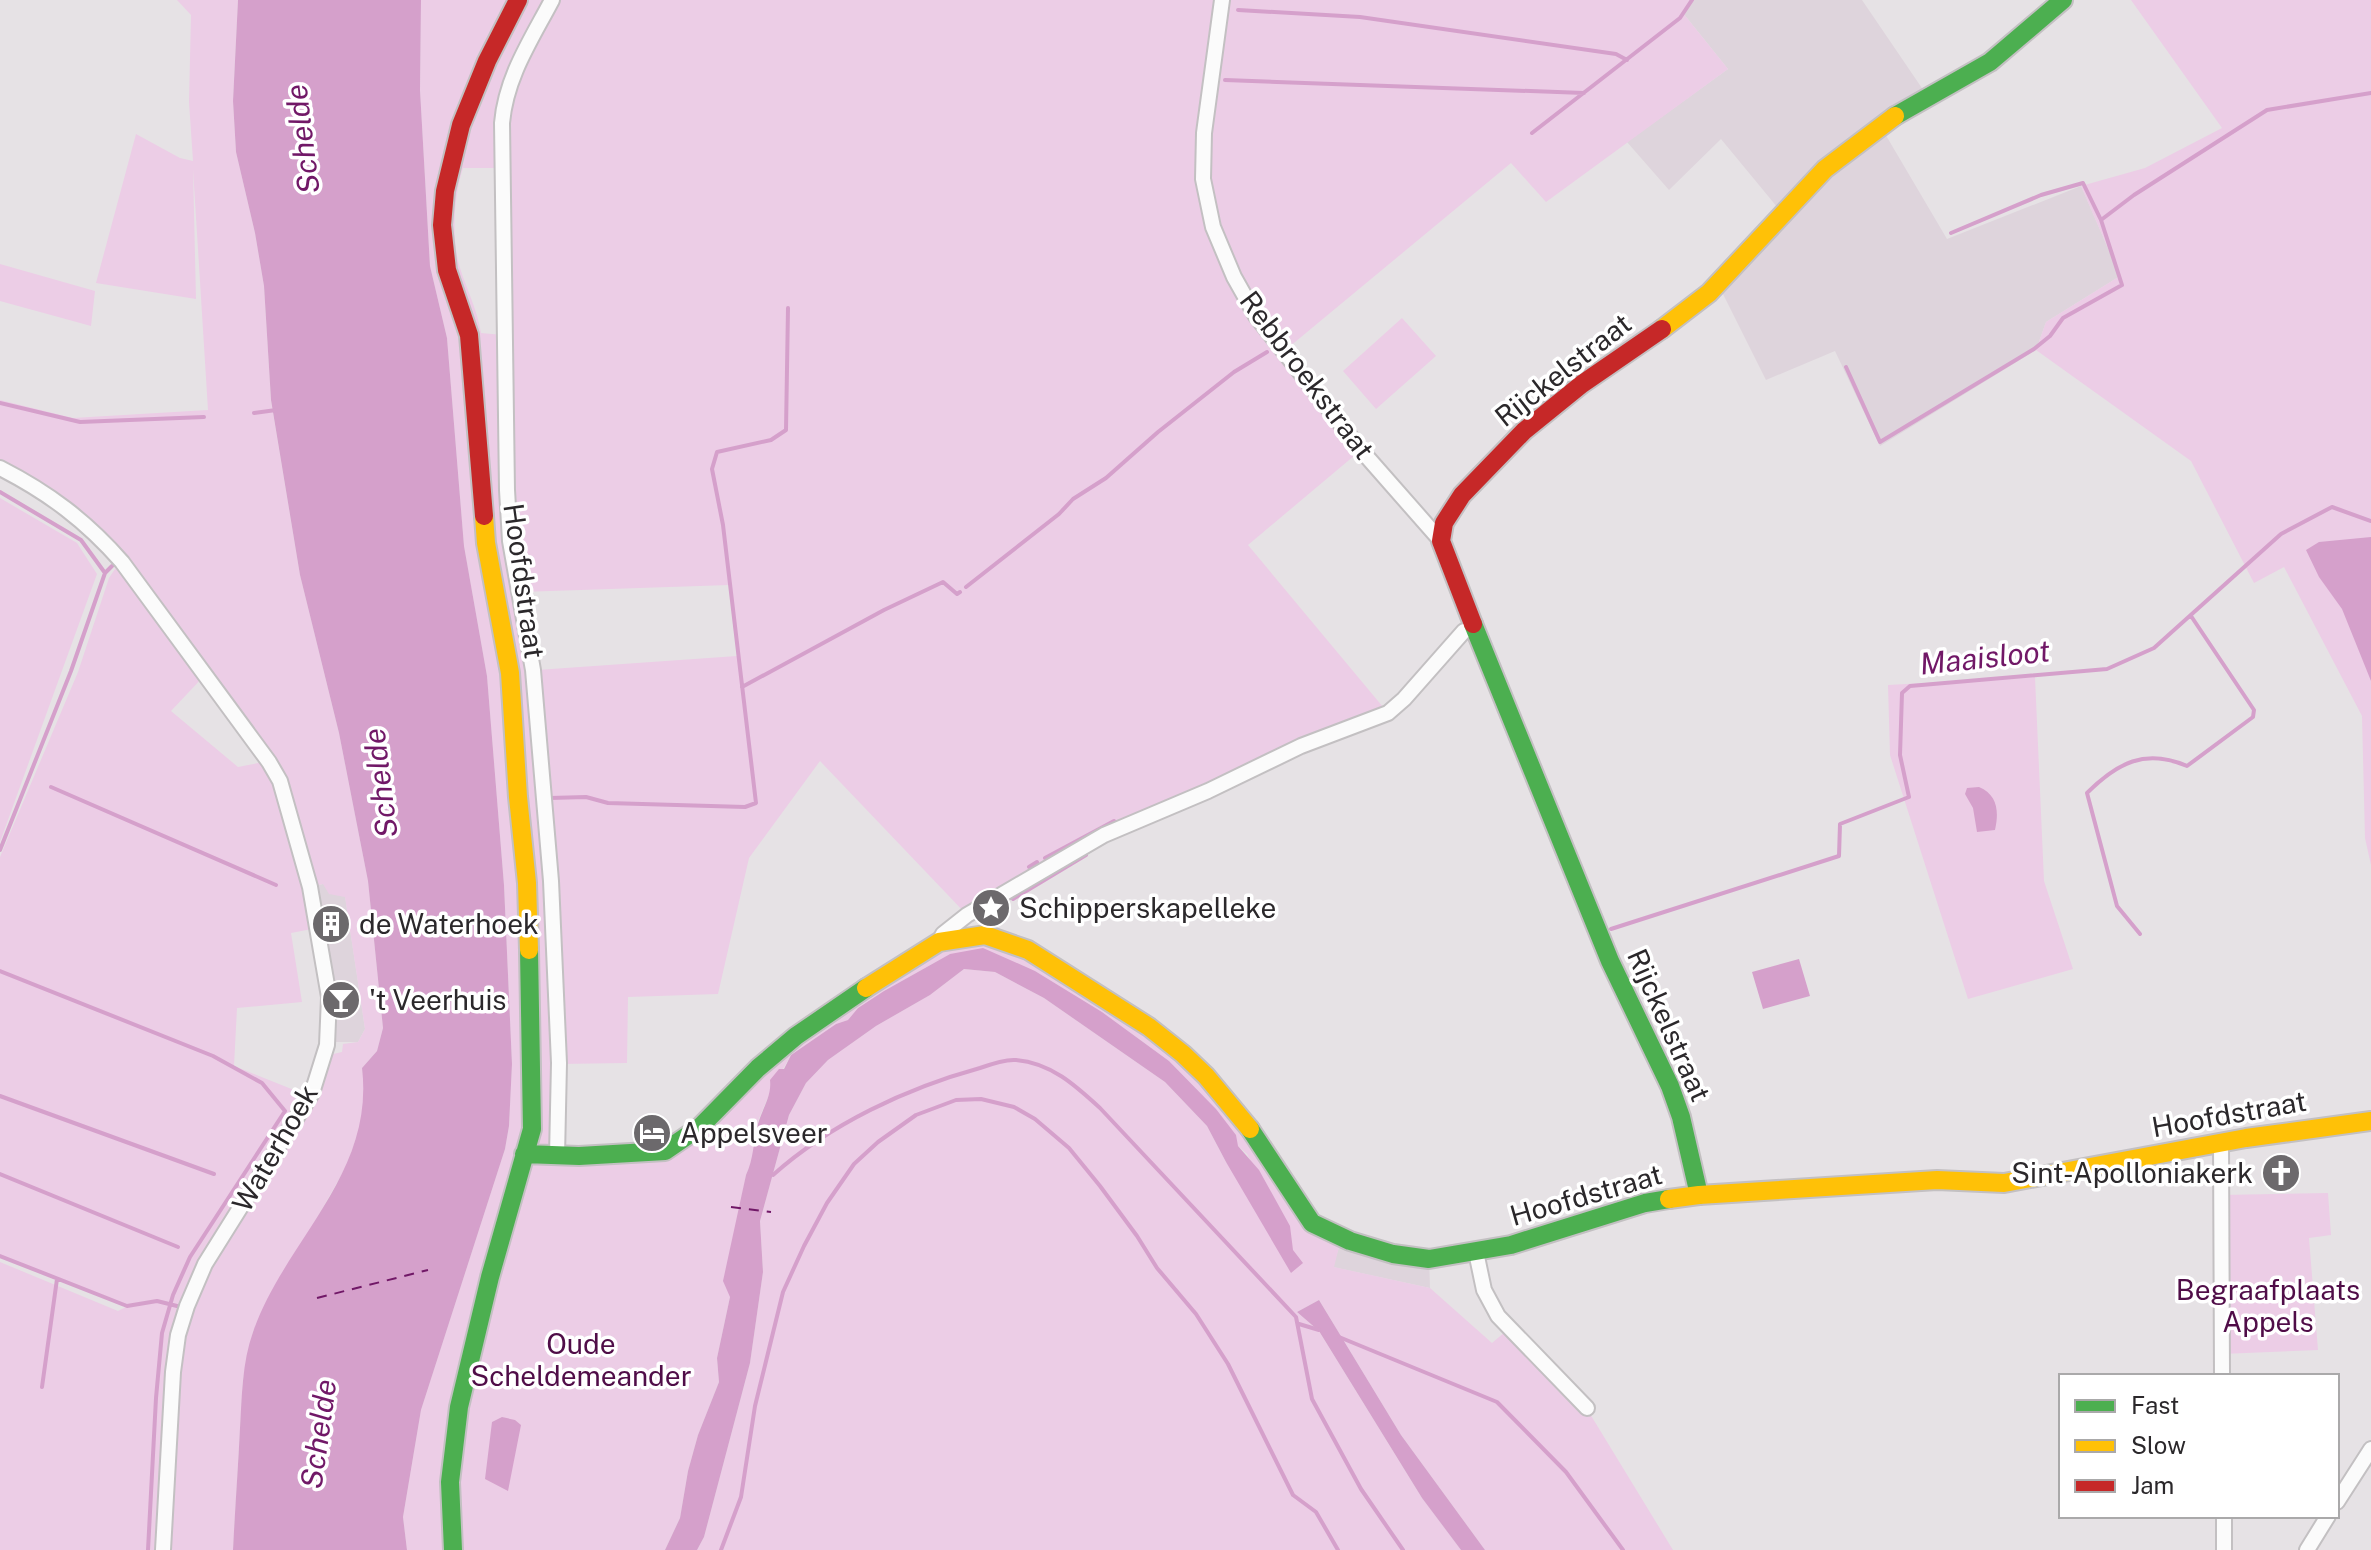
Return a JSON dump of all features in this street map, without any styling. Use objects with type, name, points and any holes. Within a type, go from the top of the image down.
[{"type":"street","name":"Hoofdstraat","points":[[518,0],[485,64],[451,159],[444,190],[444,240],[449,275],[468,325],[486,543],[510,673],[532,976],[532,1129],[524,1154],[557,1156],[665,1151],[708,1120],[758,1068],[796,1036],[918,953],[939,942],[985,935],[1028,950],[1149,1027],[1183,1054],[1206,1076],[1258,1139],[1312,1223],[1333,1235],[1393,1254],[1429,1259],[1511,1245],[1623,1208],[1699,1195],[1937,1180],[2004,1183],[2221,1142],[2371,1121]]},
{"type":"street","name":"Hoofdstraat","points":[[552,0],[512,76],[504,100],[502,123],[507,490],[510,541],[533,670],[551,881],[559,1063],[557,1156]]},
{"type":"street","name":"Rebbroekstraat","points":[[1222,0],[1204,133],[1203,179],[1213,227],[1234,277],[1256,316],[1361,450],[1441,541]]},
{"type":"street","name":"Rijckelstraat","points":[[1699,1195],[1681,1117],[1670,1086],[1610,961],[1474,629],[1441,541],[1444,523],[1462,495],[1524,431],[1582,384],[1709,293],[1825,169],[1895,116],[1990,62],[2063,0]]},
{"type":"street","name":"Waterhoek","points":[[0,468],[26,481],[79,517],[104,541],[269,762],[280,781],[310,887],[329,997],[327,1045],[312,1093],[205,1264],[178,1335],[173,1372],[163,1550]]},
{"type":"street","name":"Hoofdstraat","points":[[939,942],[943,934],[978,908],[1104,835],[1208,791],[1301,746],[1388,713],[1464,631],[1474,629]]},
{"type":"street","points":[[978,908],[985,935]]},
{"type":"street","points":[[2221,1142],[2222,1374]]},
{"type":"street","points":[[453,1550],[450,1482],[459,1407],[486,1292],[524,1154]]},
{"type":"street","points":[[1476,1252],[1484,1290],[1498,1316],[1587,1408]]},
{"type":"street","points":[[2339,1499],[2371,1449]]},
{"type":"street","points":[[2224,1518],[2224,1550]]},
{"type":"street","points":[[2307,1550],[2327,1518]]},
{"type":"shaded area","points":[[1694,0],[1862,0],[1928,97],[1881,127],[1947,239],[2081,186],[2120,276],[2046,322],[2036,350],[1880,446],[1835,351],[1766,380],[1718,284],[1782,213],[1721,139],[1669,190],[1627,142],[1728,69],[1683,13]]},
{"type":"shaded area","points":[[323,884],[345,896],[365,1029],[358,1042],[333,1042],[310,887]]},
{"type":"shaded area","points":[[1340,1243],[1429,1259],[1430,1288],[1333,1267]]},
{"type":"green space","points":[[177,0],[238,0],[233,101],[236,152],[264,286],[271,401],[300,575],[339,733],[368,881],[383,1028],[377,1051],[362,1068],[365,1091],[361,1124],[347,1165],[253,1331],[243,1379],[233,1550],[0,1550],[0,1262],[118,1311],[126,1307],[0,1256],[0,857],[78,672],[109,578],[117,566],[94,529],[68,503],[38,481],[0,461],[0,400],[73,418],[208,410],[193,169],[196,299],[96,283],[136,134],[180,158],[193,161],[189,102],[191,15]],"holes":[[[204,676],[268,761],[238,767],[171,711]],[[323,884],[329,894],[345,897],[365,1029],[358,1042],[343,1044],[342,1052],[329,1055],[314,1098],[234,1066],[237,1008],[302,1002],[291,933],[317,928],[310,887]]]},
{"type":"green space","name":"Oude Scheldemeander","points":[[421,0],[1694,0],[1683,13],[1728,69],[1546,202],[1511,163],[1283,352],[1361,450],[1248,545],[1388,713],[1166,808],[967,915],[820,761],[749,858],[718,994],[628,997],[627,1063],[559,1064],[557,1156],[665,1152],[758,1068],[918,953],[985,935],[1149,1027],[1254,1141],[1340,1243],[1334,1267],[1430,1288],[1492,1343],[1505,1332],[1587,1409],[1673,1550],[1485,1550],[1401,1435],[1319,1300],[1297,1312],[1319,1331],[1422,1498],[1461,1550],[697,1550],[704,1537],[750,1363],[763,1272],[760,1221],[789,1115],[806,1083],[828,1060],[876,1026],[930,995],[964,969],[995,972],[1044,998],[1165,1082],[1207,1126],[1226,1162],[1293,1250],[1289,1235],[1247,1154],[1238,1146],[1216,1109],[1169,1061],[1102,1012],[1035,971],[950,954],[884,991],[858,1008],[848,1020],[836,1024],[791,1055],[771,1090],[758,1121],[753,1160],[746,1175],[740,1207],[730,1297],[717,1358],[719,1382],[698,1435],[680,1518],[665,1550],[407,1550],[403,1517],[421,1410],[505,1149],[512,1064],[504,885],[487,676],[464,546],[447,338],[430,266],[420,90]],"holes":[[[463,168],[502,168],[503,335],[481,333],[457,256],[455,217]],[[729,585],[737,656],[537,670],[521,592]]]},
{"type":"green space","points":[[2131,0],[2371,0],[2371,865],[2365,838],[2362,716],[2284,567],[2254,583],[2191,461],[2036,350],[2046,322],[2120,276],[2081,186],[2145,168],[2222,128]]},
{"type":"green space","points":[[0,264],[95,291],[91,326],[0,301]]},
{"type":"green space","points":[[1402,318],[1436,356],[1376,409],[1343,371]]},
{"type":"green space","points":[[0,498],[77,543],[97,574],[0,842]]},
{"type":"green space","points":[[2035,677],[2044,881],[2073,969],[1968,999],[1890,755],[1888,685]]},
{"type":"green space","name":"Begraafplaats Appels","points":[[2328,1193],[2331,1235],[2309,1238],[2318,1350],[2222,1354],[2221,1195]]},
{"type":"water","name":"Schelde","points":[[238,0],[421,0],[420,90],[430,266],[447,338],[464,546],[487,676],[504,885],[512,1064],[505,1149],[421,1410],[403,1517],[407,1550],[233,1550],[242,1392],[249,1344],[267,1299],[342,1174],[355,1141],[362,1106],[362,1068],[377,1051],[383,1028],[368,881],[339,733],[300,575],[271,400],[264,286],[236,152],[233,101]]},
{"type":"water","points":[[2371,537],[2371,681],[2342,609],[2319,577],[2306,550],[2319,542]]},
{"type":"water","points":[[1979,787],[1990,795],[1996,805],[1995,830],[1977,832],[1973,808],[1965,794],[1967,788]]},
{"type":"water","points":[[983,948],[1035,971],[1102,1012],[1169,1061],[1216,1109],[1236,1135],[1238,1146],[1259,1170],[1290,1226],[1293,1250],[1303,1263],[1291,1273],[1207,1126],[1165,1082],[1044,998],[995,972],[964,969],[930,995],[876,1026],[828,1060],[806,1083],[789,1115],[760,1221],[763,1272],[750,1363],[704,1537],[697,1550],[665,1550],[680,1518],[698,1435],[719,1382],[717,1358],[730,1297],[723,1281],[758,1124],[770,1092],[770,1080],[779,1069],[784,1069],[791,1055],[836,1024],[848,1020],[858,1008],[884,991],[950,954]]},
{"type":"water","points":[[1799,959],[1810,996],[1763,1009],[1752,972]]},
{"type":"water","points":[[1319,1300],[1401,1435],[1485,1550],[1461,1550],[1422,1498],[1319,1331],[1297,1312]]},
{"type":"water","points":[[502,1417],[521,1425],[508,1491],[485,1479],[492,1422]]},
{"type":"waterway","points":[[1532,133],[1680,18],[1692,0]]},
{"type":"waterway","points":[[1238,10],[1360,17],[1616,54],[1627,60]]},
{"type":"waterway","points":[[1225,80],[1584,93]]},
{"type":"waterway","points":[[1951,233],[2041,195],[2083,183],[2101,220],[2134,195],[2267,110],[2371,93]]},
{"type":"waterway","points":[[1846,367],[1880,442],[2034,349],[2050,336],[2063,318],[2122,285],[2101,220]]},
{"type":"waterway","points":[[550,798],[586,797],[608,803],[745,807],[756,803],[723,525],[712,469],[717,452],[771,440],[786,430],[788,308]]},
{"type":"waterway","points":[[966,587],[1059,514],[1073,499],[1106,478],[1234,372],[1267,352]]},
{"type":"waterway","points":[[0,403],[80,422],[204,417]]},
{"type":"waterway","points":[[254,413],[276,410]]},
{"type":"waterway","points":[[0,492],[81,540],[105,573]]},
{"type":"waterway","name":"Maaisloot","points":[[1611,929],[1839,856],[1840,824],[1909,797],[1900,755],[1902,693],[1910,686],[2107,669],[2154,648],[2281,534],[2332,507],[2371,521]]},
{"type":"waterway","points":[[0,850],[71,671],[105,573],[112,566]]},
{"type":"waterway","points":[[742,687],[884,610],[943,582],[957,594],[960,592]]},
{"type":"waterway","points":[[2140,934],[2117,906],[2087,793],[2109,774],[2132,762],[2158,758],[2187,766],[2253,717],[2254,710],[2191,616]]},
{"type":"waterway","points":[[51,787],[276,885]]},
{"type":"waterway","points":[[1045,858],[1114,821]]},
{"type":"waterway","points":[[1013,899],[1086,855]]},
{"type":"waterway","points":[[1029,867],[1037,862]]},
{"type":"waterway","points":[[0,971],[213,1056],[262,1083],[285,1111],[190,1257],[173,1295],[162,1333],[148,1550]]},
{"type":"waterway","points":[[773,1175],[844,1124],[897,1097],[952,1076],[1012,1060],[1029,1062],[1062,1076],[1100,1108],[1296,1317],[1312,1399],[1361,1489],[1403,1550]]},
{"type":"waterway","points":[[0,1096],[214,1174]]},
{"type":"waterway","points":[[721,1550],[741,1497],[755,1406],[783,1292],[827,1203],[854,1164],[916,1115],[956,1100],[981,1099],[1014,1107],[1035,1119],[1069,1148],[1100,1186],[1157,1268],[1196,1314],[1228,1364],[1293,1495],[1316,1512],[1338,1550]]},
{"type":"waterway","points":[[0,1174],[178,1247]]},
{"type":"waterway","points":[[0,1256],[127,1306],[157,1301],[177,1306]]},
{"type":"waterway","points":[[42,1387],[57,1279]]},
{"type":"waterway","points":[[1299,1324],[1319,1330]]},
{"type":"waterway","points":[[1339,1337],[1497,1402],[1566,1472],[1623,1550]]},
{"type":"ferry route","points":[[731,1207],[771,1212]]},
{"type":"ferry route","points":[[317,1298],[428,1270]]},
{"type":"traffic: fast","points":[[1895,116],[1990,62],[2063,0]]},
{"type":"traffic: fast","points":[[1473,624],[1610,961],[1670,1086],[1681,1117],[1699,1195]]},
{"type":"traffic: fast","points":[[453,1550],[450,1482],[459,1407],[490,1277],[532,1129],[529,950]]},
{"type":"traffic: fast","points":[[524,1154],[579,1156],[665,1151],[700,1127],[758,1068],[796,1036],[866,988]]},
{"type":"traffic: fast","points":[[1250,1129],[1312,1223],[1350,1241],[1393,1254],[1429,1259],[1511,1245],[1645,1203],[1669,1199]]},
{"type":"traffic: slow","points":[[1662,329],[1709,293],[1825,169],[1895,116]]},
{"type":"traffic: slow","points":[[484,516],[486,543],[510,673],[527,883],[529,950]]},
{"type":"traffic: slow","points":[[866,988],[939,942],[985,935],[1028,950],[1149,1027],[1183,1054],[1206,1076],[1250,1129]]},
{"type":"traffic: slow","points":[[1669,1199],[1937,1180],[2004,1183],[2246,1138],[2371,1121]]},
{"type":"traffic: jam","points":[[484,516],[469,335],[447,270],[442,225],[445,191],[461,125],[487,61],[518,0]]},
{"type":"traffic: jam","points":[[1473,624],[1441,541],[1444,523],[1462,495],[1524,431],[1582,384],[1662,329]]},
{"type":"place","name":"Schipperskapelleke","points":[[991,908]]},
{"type":"place","name":"de Waterhoek","points":[[331,924]]},
{"type":"place","name":"'t Veerhuis","points":[[341,1000]]},
{"type":"place","name":"Appelsveer","points":[[652,1133]]},
{"type":"place","name":"Sint-Apolloniakerk","points":[[2281,1173]]}]
